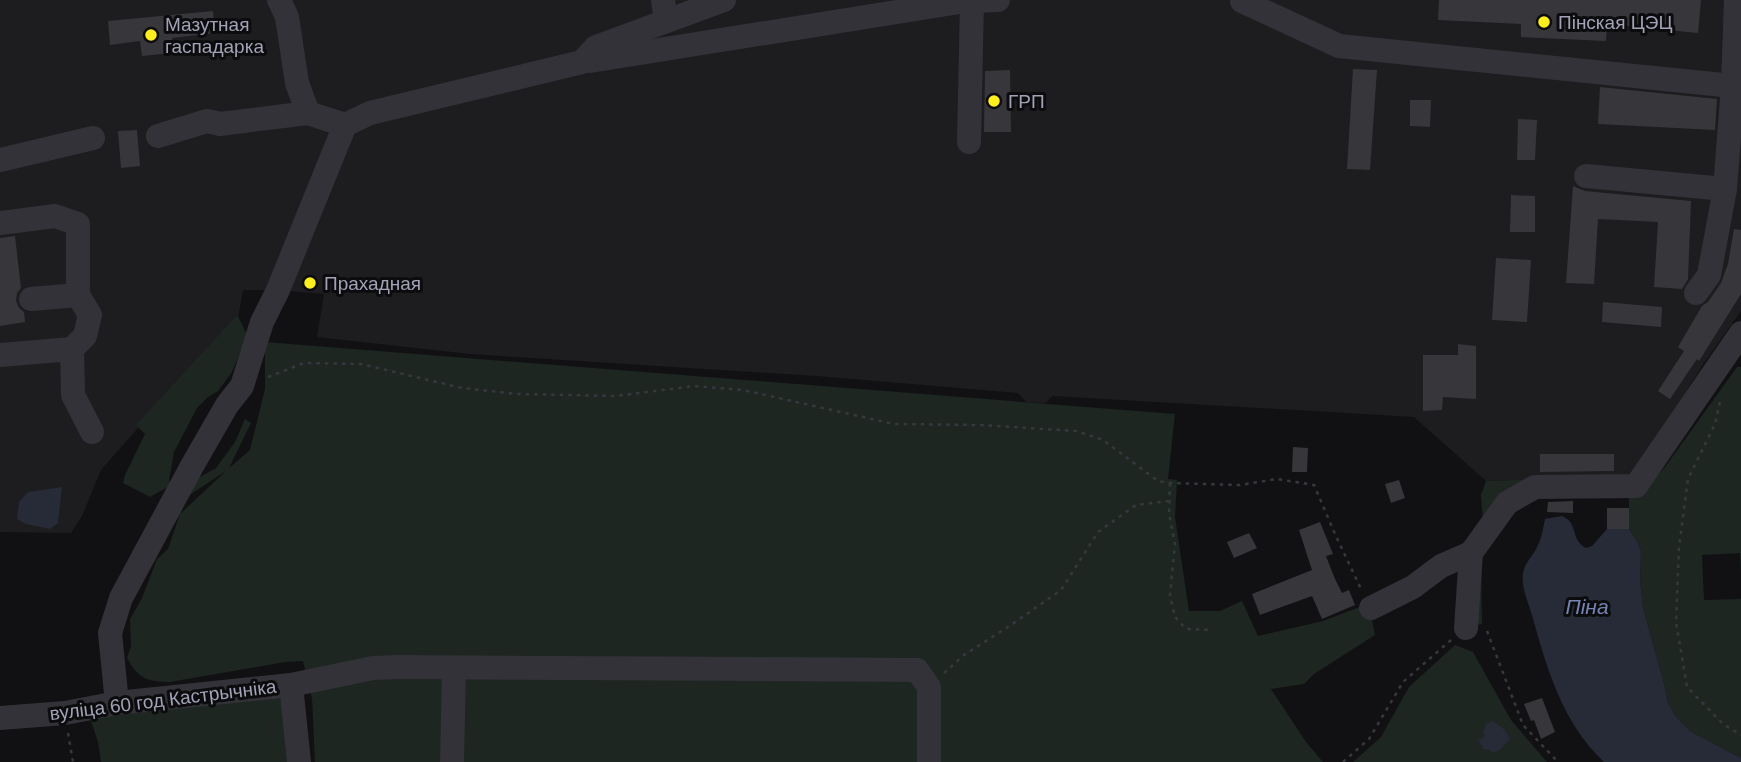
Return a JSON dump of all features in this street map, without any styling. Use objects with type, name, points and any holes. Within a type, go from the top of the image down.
[{"type":"street","points":[[279,0],[287,17],[297,83],[307,113]]},
{"type":"street","points":[[582,62],[596,47],[665,11],[724,0]]},
{"type":"street","points":[[969,142],[972,0]]},
{"type":"street","points":[[117,703],[110,633],[121,598],[192,466],[227,405],[242,386],[262,322],[278,290],[345,125],[370,113],[582,62],[972,0],[998,0]]},
{"type":"street","points":[[1226,0],[1242,0],[1339,46],[1733,86]]},
{"type":"street","points":[[1696,293],[1709,275],[1725,189],[1733,86],[1735,0]]},
{"type":"street","points":[[158,136],[207,121],[220,124],[307,113],[345,125]]},
{"type":"street","points":[[0,160],[93,138]]},
{"type":"street","points":[[1586,176],[1725,189]]},
{"type":"street","points":[[0,223],[55,216],[78,224],[78,295],[89,315],[85,336],[72,349],[0,355]]},
{"type":"street","points":[[31,299],[78,295]]},
{"type":"street","points":[[1371,608],[1413,587],[1441,566],[1471,553],[1507,503],[1535,487],[1636,486],[1741,333]]},
{"type":"street","points":[[72,349],[73,395],[92,432]]},
{"type":"street","points":[[1466,628],[1471,553]]},
{"type":"street","points":[[291,685],[373,668],[398,667],[917,670],[929,687],[929,762]]},
{"type":"street","points":[[452,762],[454,668]]},
{"type":"street","name":"вуліца 60 год Кастрычніка","points":[[0,718],[65,713],[117,703],[291,685],[299,762]]},
{"type":"path","points":[[242,386],[304,363],[361,365],[462,388],[518,394],[615,396],[695,386],[743,390],[894,424],[981,425],[1076,431],[1103,440],[1158,481],[1240,485],[1277,479],[1314,485],[1371,608]]},
{"type":"path","points":[[1721,400],[1715,424],[1688,479],[1679,547],[1676,622],[1687,687],[1723,724],[1741,735]]},
{"type":"path","points":[[1170,483],[1169,514],[1175,544],[1170,595],[1175,617],[1186,629],[1212,630]]},
{"type":"path","points":[[929,687],[964,655],[1061,590],[1098,532],[1136,505],[1168,501]]},
{"type":"path","points":[[1343,762],[1369,739],[1403,682],[1466,628],[1489,631],[1523,725],[1558,762]]},
{"type":"path","points":[[65,713],[73,762]]},
{"type":"shaded area","name":"Пінская ЦЭЦ","points":[[0,0],[1741,0],[1741,311],[1704,363],[1634,475],[1486,481],[1414,417],[1053,396],[1045,403],[1026,402],[1018,393],[817,376],[470,354],[317,337],[324,294],[243,290],[239,313],[101,470],[82,516],[71,533],[0,532]]},
{"type":"shaded area","points":[[239,313],[247,335],[232,372],[218,391],[197,408],[174,452],[169,481],[171,485],[150,497],[123,483],[145,434],[136,425]]},
{"type":"shaded area","points":[[265,342],[1175,414],[1168,479],[1177,480],[1175,517],[1189,611],[1220,611],[1242,601],[1258,636],[1323,621],[1380,598],[1475,535],[1483,523],[1481,495],[1486,481],[1540,479],[1498,526],[1481,556],[1482,624],[1459,628],[1459,570],[1371,615],[1375,635],[1314,674],[1304,684],[1271,689],[1306,742],[1323,762],[315,762],[312,698],[303,661],[170,682],[144,678],[127,658],[131,646],[130,619],[142,598],[157,559],[168,549],[180,514],[226,471],[188,496],[189,483],[216,468],[235,442],[245,419],[251,423],[229,468],[250,450],[265,389]]},
{"type":"shaded area","points":[[1737,367],[1741,367],[1741,573],[1740,553],[1702,555],[1704,600],[1741,599],[1741,758],[1690,731],[1676,717],[1668,703],[1643,608],[1641,551],[1629,529],[1629,496],[1645,489],[1665,467]]},
{"type":"shaded area","points":[[1455,645],[1473,652],[1511,720],[1547,762],[1353,762],[1381,737],[1409,687]]},
{"type":"shaded area","points":[[278,697],[284,703],[290,762],[101,762],[90,718]]},
{"type":"water","points":[[62,487],[58,523],[50,529],[26,524],[17,519],[19,502],[28,492]]},
{"type":"water","name":"Піна","points":[[1562,516],[1571,523],[1578,541],[1586,548],[1592,546],[1607,529],[1629,529],[1641,551],[1643,608],[1668,703],[1676,717],[1690,731],[1741,758],[1741,762],[1604,762],[1577,730],[1550,675],[1523,584],[1524,569],[1539,542],[1545,519]]},
{"type":"water","points":[[1493,721],[1505,730],[1510,739],[1493,753],[1483,749],[1478,740],[1485,735],[1483,732],[1486,724]]},
{"type":"building","name":"Пінская ЦЭЦ","points":[[1439,0],[1701,0],[1698,33],[1607,24],[1606,41],[1521,37],[1521,24],[1438,20]]},
{"type":"building","name":"Мазутная гаспадарка","points":[[213,11],[215,33],[172,38],[173,53],[142,56],[140,41],[110,45],[108,21]]},
{"type":"building","points":[[1353,69],[1377,70],[1370,170],[1347,169]]},
{"type":"building","name":"ГРП","points":[[1010,70],[1011,132],[984,132],[985,71]]},
{"type":"building","points":[[1600,87],[1717,99],[1715,130],[1598,124]]},
{"type":"building","points":[[1410,100],[1431,100],[1430,127],[1410,126]]},
{"type":"building","points":[[1518,119],[1537,120],[1535,160],[1517,160]]},
{"type":"building","points":[[137,130],[140,166],[121,168],[118,131]]},
{"type":"building","points":[[1573,186],[1585,191],[1691,201],[1688,279],[1682,289],[1654,287],[1658,222],[1598,219],[1594,284],[1566,283]]},
{"type":"building","points":[[1511,195],[1535,196],[1535,232],[1510,232]]},
{"type":"building","points":[[1734,229],[1741,230],[1741,294],[1699,361],[1697,359],[1670,399],[1658,391],[1684,351],[1678,347],[1702,306],[1721,283],[1728,264]]},
{"type":"building","points":[[15,236],[21,288],[16,301],[24,312],[25,322],[0,326],[0,238]]},
{"type":"building","points":[[1496,258],[1531,260],[1527,322],[1492,320]]},
{"type":"building","points":[[1603,302],[1662,307],[1661,327],[1602,322]]},
{"type":"building","points":[[1458,344],[1476,346],[1476,399],[1443,397],[1442,410],[1423,411],[1423,355],[1458,355]]},
{"type":"building","points":[[1293,447],[1308,448],[1307,472],[1292,472]]},
{"type":"building","points":[[1540,454],[1614,454],[1614,471],[1540,472]]},
{"type":"building","points":[[1399,480],[1405,498],[1391,503],[1385,484]]},
{"type":"building","points":[[1573,501],[1573,513],[1547,512],[1548,502]]},
{"type":"building","points":[[1607,508],[1629,508],[1629,529],[1607,529]]},
{"type":"building","points":[[1320,522],[1333,554],[1326,556],[1335,579],[1342,593],[1349,590],[1355,605],[1322,619],[1312,596],[1260,615],[1252,594],[1312,570],[1299,530]]},
{"type":"building","points":[[1249,533],[1257,548],[1234,558],[1227,542]]},
{"type":"building","points":[[1542,698],[1555,732],[1541,739],[1524,704]]},
{"type":"place","name":"Пінская ЦЭЦ","points":[[1544,22]]},
{"type":"place","name":"Мазутная гаспадарка","points":[[151,35]]},
{"type":"place","name":"ГРП","points":[[994,101]]},
{"type":"place","name":"Прахадная","points":[[310,283]]}]
